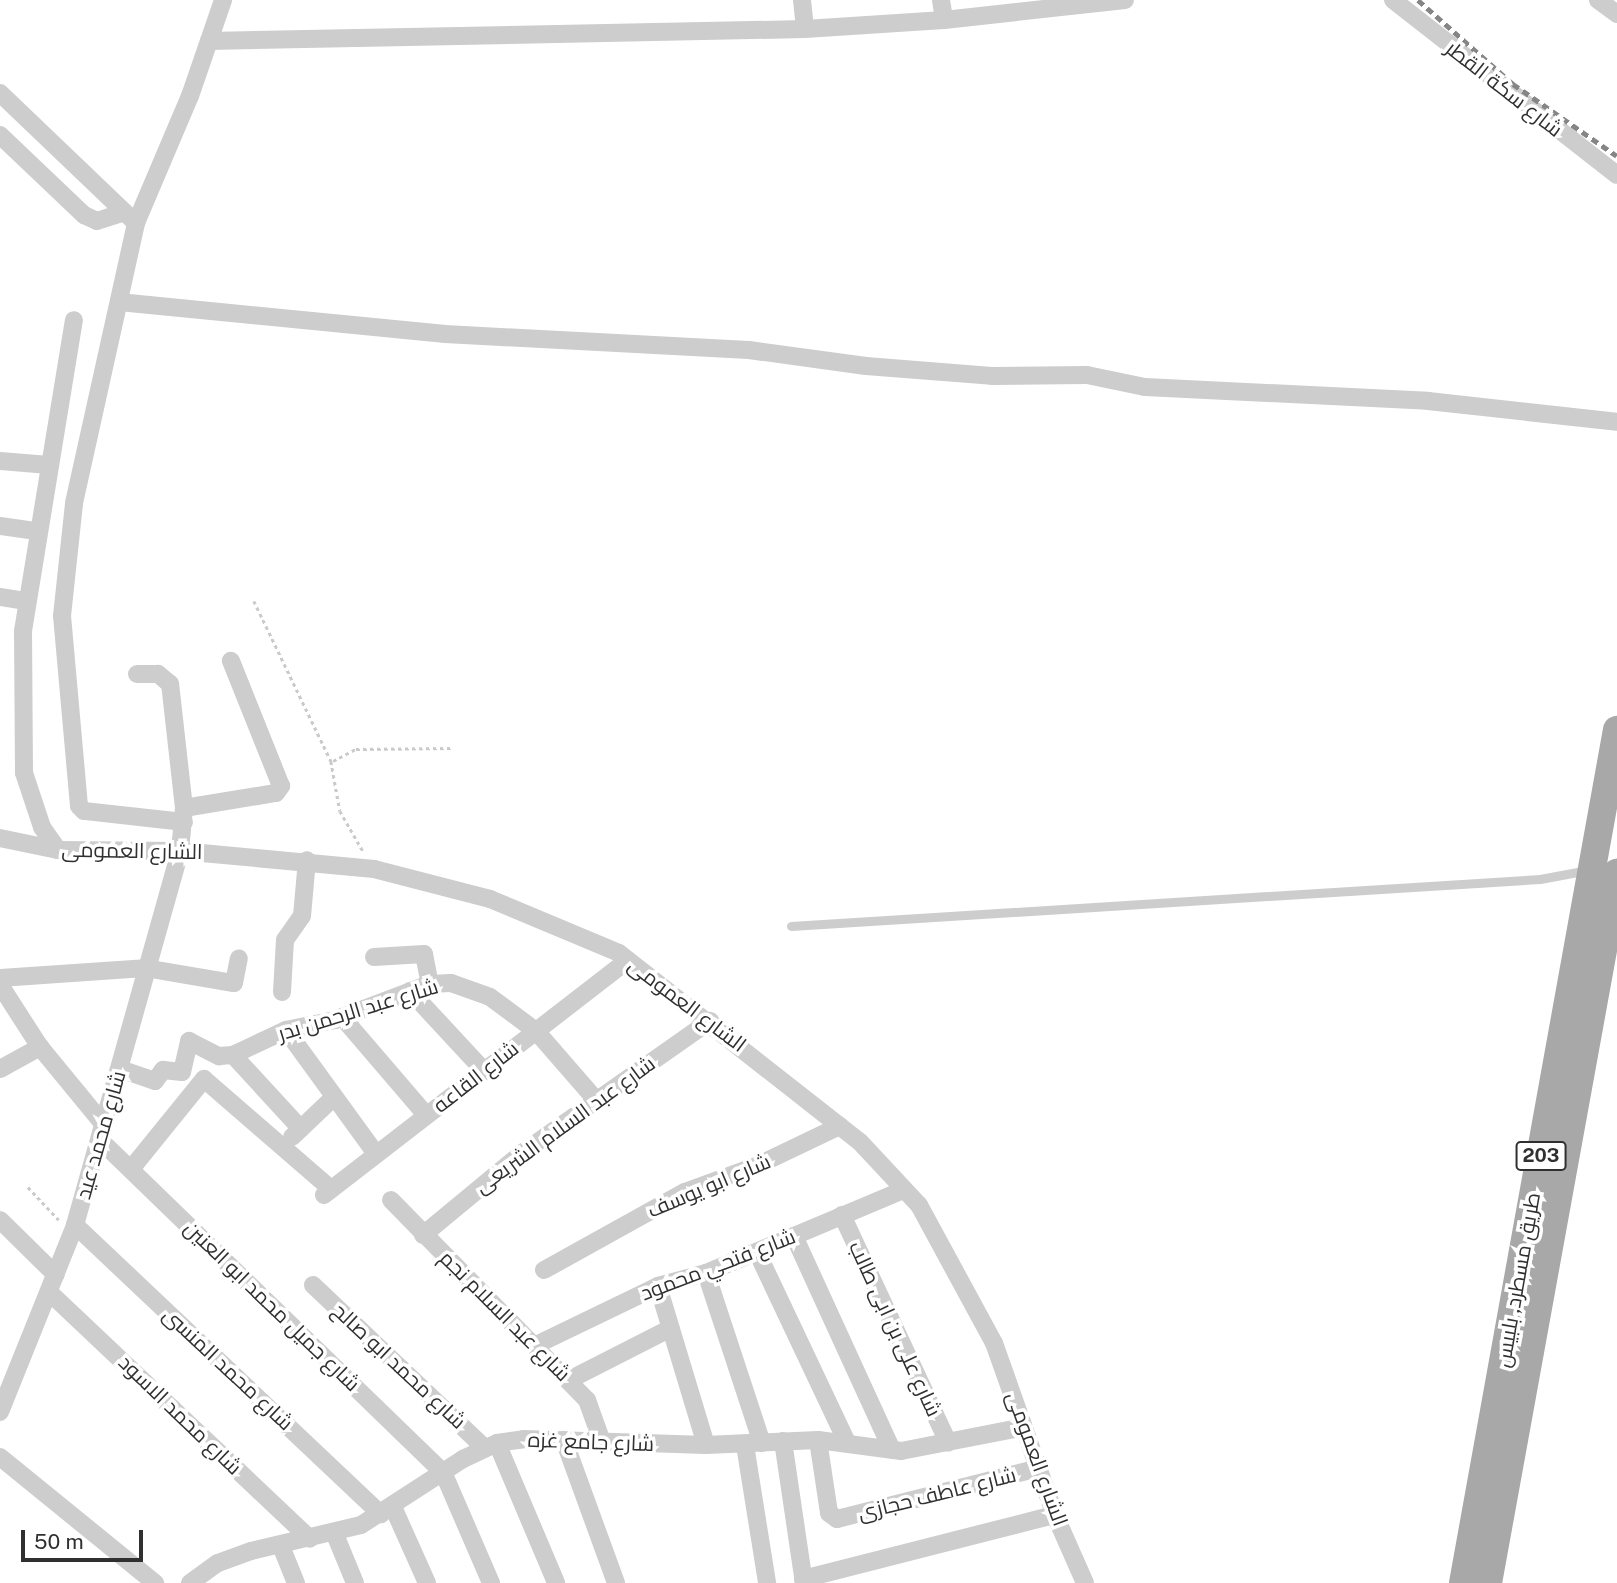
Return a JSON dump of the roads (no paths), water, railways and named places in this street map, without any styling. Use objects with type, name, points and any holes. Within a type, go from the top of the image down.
[{"type":"main road","name":"طريق مسطرد, بلبيس","points":[[1489,1583],[1604,871],[1617,730]]},
{"type":"main road","name":"طريق مسطرد, بلبيس","points":[[1463,1583],[1604,871]]},
{"type":"street","points":[[223,0],[209,41],[130,218],[119,302],[65,560],[62,616],[77,801],[84,811],[184,815],[276,793],[281,786],[232,661]]},
{"type":"street","points":[[802,0],[805,29]]},
{"type":"street","points":[[941,0],[944,20]]},
{"type":"street","points":[[209,41],[805,29],[944,20],[993,7],[1125,0]]},
{"type":"street","name":"شارع سكة القطر","points":[[1393,0],[1617,175]]},
{"type":"street","points":[[1598,0],[1617,14]]},
{"type":"street","points":[[0,93],[130,218]]},
{"type":"street","points":[[2,140],[84,215],[97,221],[130,218]]},
{"type":"street","points":[[119,302],[445,334],[749,350],[954,373],[1087,375],[1145,387],[1428,401],[1617,422]]},
{"type":"street","points":[[58,850],[43,827],[24,773],[25,601],[75,320]]},
{"type":"street","points":[[0,461],[49,465]]},
{"type":"street","points":[[0,526],[37,531]]},
{"type":"street","points":[[0,597],[25,601]]},
{"type":"street","name":"شارع محمد عيد","points":[[0,1412],[74,1228],[103,1134],[145,968],[180,851],[184,815],[170,684],[158,674],[137,674]]},
{"type":"street","name":"الشارع العمومى","points":[[0,838],[58,850],[180,851],[307,860],[374,869],[489,899],[628,960],[710,1021],[840,1126],[919,1205],[982,1316],[1055,1515],[1084,1583]]},
{"type":"street","points":[[282,992],[285,940],[304,910],[307,860]]},
{"type":"street","points":[[374,957],[424,954],[430,984]]},
{"type":"street","points":[[0,978],[145,968],[234,984],[239,958]]},
{"type":"street","name":"شارع القاعه","points":[[282,1146],[327,1192],[628,960]]},
{"type":"street","name":"شارع عبد الرحمن بدر","points":[[233,1055],[286,1030],[342,1017],[430,984],[471,988],[536,1031],[596,1100]]},
{"type":"street","name":"شارع جميل محمد ابو العنين","points":[[0,985],[8,1014],[40,1047],[131,1169],[443,1472]]},
{"type":"street","points":[[410,991],[484,1071]]},
{"type":"street","points":[[342,1017],[426,1115]]},
{"type":"street","name":"شارع عبد السلام الشريعى","points":[[423,1235],[505,1165],[710,1021]]},
{"type":"street","points":[[286,1030],[376,1154]]},
{"type":"street","points":[[120,1069],[152,1082],[163,1070],[180,1073],[189,1041],[219,1056],[233,1055],[301,1129]]},
{"type":"street","points":[[0,1069],[40,1047]]},
{"type":"street","points":[[131,1169],[204,1079],[282,1146],[334,1097]]},
{"type":"street","name":"شارع ابو يوسف","points":[[544,1270],[657,1205],[840,1126]]},
{"type":"street","name":"شارع فتحي محمود","points":[[536,1345],[658,1286],[706,1273],[903,1190]]},
{"type":"street","name":"شارع عبد السلام نجم","points":[[391,1200],[569,1380],[592,1408],[601,1442]]},
{"type":"street","name":"شارع على بن ابى طالب","points":[[842,1215],[948,1442]]},
{"type":"street","name":"شارع محمد الاسود","points":[[1,1222],[52,1283],[310,1539]]},
{"type":"street","name":"شارع محمد المنسى","points":[[74,1228],[387,1510]]},
{"type":"street","points":[[794,1236],[892,1450]]},
{"type":"street","points":[[757,1252],[847,1442]]},
{"type":"street","points":[[706,1273],[754,1444],[766,1583]]},
{"type":"street","name":"شارع محمد ابو صالح","points":[[313,1285],[491,1445],[556,1583]]},
{"type":"street","points":[[658,1286],[706,1445]]},
{"type":"street","points":[[569,1380],[671,1328]]},
{"type":"street","name":"شارع جامع غزه","points":[[190,1583],[218,1563],[334,1532],[387,1510],[443,1472],[491,1445],[564,1440],[706,1445],[818,1440],[892,1450],[1024,1427]]},
{"type":"street","points":[[564,1440],[616,1583]]},
{"type":"street","name":"شارع عاطف حجازى","points":[[818,1440],[829,1513],[837,1519],[1038,1468]]},
{"type":"street","points":[[783,1441],[803,1581],[1055,1515]]},
{"type":"street","points":[[0,1457],[155,1583]]},
{"type":"street","points":[[443,1472],[491,1583]]},
{"type":"street","points":[[387,1510],[427,1583]]},
{"type":"street","points":[[334,1532],[355,1583]]},
{"type":"street","points":[[281,1545],[296,1583]]},
{"type":"lane","points":[[791,926],[1540,878],[1604,871]]},
{"type":"railway","points":[[1418,0],[1513,84],[1617,156]]}]
